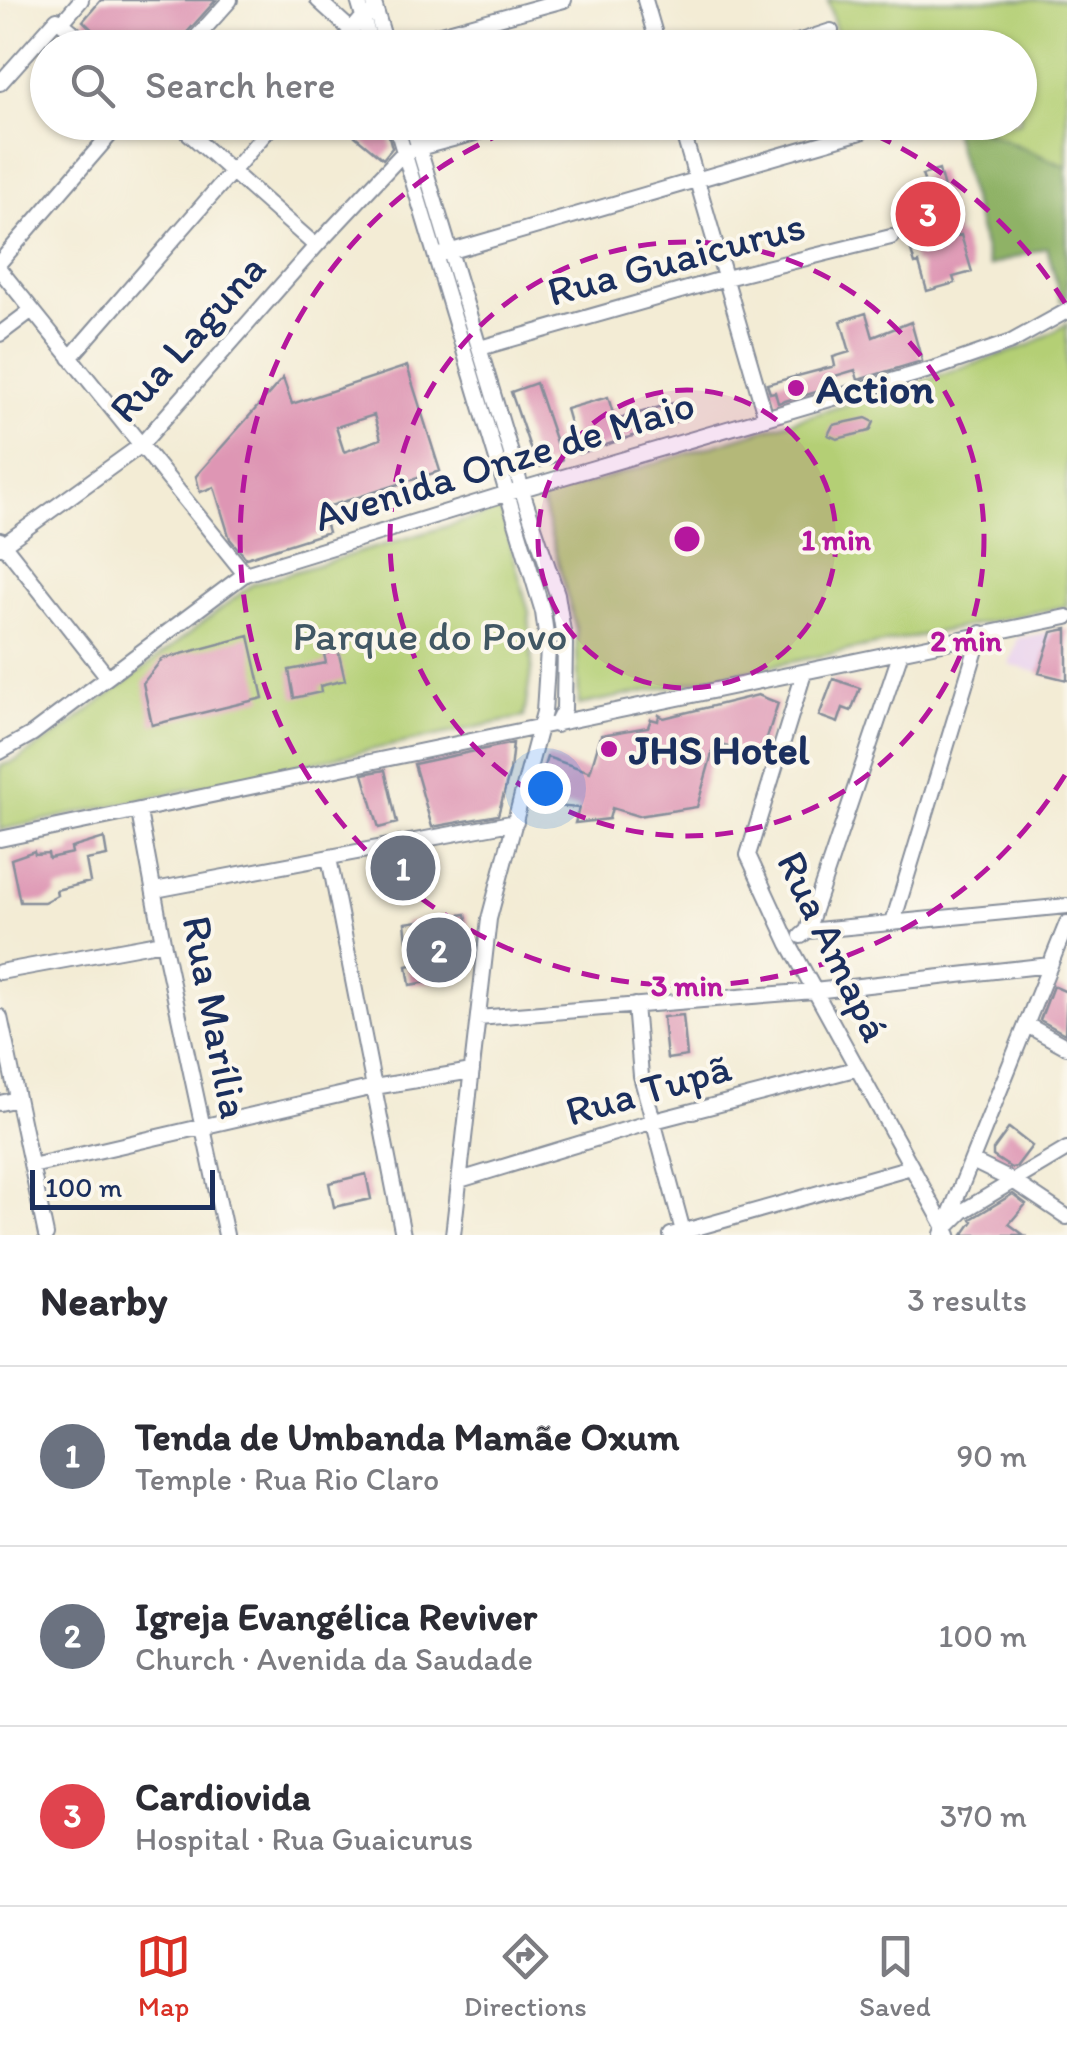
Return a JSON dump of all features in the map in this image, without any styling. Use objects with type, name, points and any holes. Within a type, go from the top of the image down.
[{"type":"street","points":[[50,30],[81,0]]},
{"type":"street","points":[[204,30],[230,0]]},
{"type":"street","points":[[318,0],[351,30],[371,9],[358,0]]},
{"type":"street","points":[[454,30],[564,0]]},
{"type":"street","points":[[645,0],[654,30]]},
{"type":"street","points":[[60,20],[71,30]]},
{"type":"street","points":[[0,83],[30,52]]},
{"type":"street","points":[[0,262],[106,140]]},
{"type":"street","points":[[196,140],[316,246]]},
{"type":"street","points":[[70,358],[261,140]]},
{"type":"street","points":[[406,140],[442,254],[505,494],[543,612],[548,649],[548,726],[489,919],[453,1235]]},
{"type":"street","points":[[412,140],[412,150]]},
{"type":"street","points":[[412,150],[449,140]]},
{"type":"street","points":[[685,140],[766,418]]},
{"type":"street","points":[[442,254],[835,140]]},
{"type":"street","name":"Rua Laguna","points":[[1,543],[140,446],[316,246],[412,150]]},
{"type":"street","name":"Rua Guaicurus","points":[[480,348],[726,278],[892,237]]},
{"type":"street","points":[[442,254],[480,348],[558,594],[565,644],[564,710],[548,726]]},
{"type":"street","points":[[0,270],[246,574]]},
{"type":"street","points":[[0,334],[32,310]]},
{"type":"street","name":"Avenida Onze de Maio","points":[[0,752],[32,734],[246,574],[936,368],[1011,342],[1067,311]]},
{"type":"street","points":[[1,543],[106,676]]},
{"type":"street","points":[[0,839],[1067,617]]},
{"type":"street","points":[[893,922],[981,633]]},
{"type":"street","points":[[808,931],[901,652]]},
{"type":"street","name":"Rua Amapá","points":[[804,673],[748,855],[789,944],[945,1234]]},
{"type":"street","name":"Rua Marília","points":[[139,812],[226,1235]]},
{"type":"street","points":[[155,890],[516,822]]},
{"type":"street","points":[[328,858],[403,1235]]},
{"type":"street","points":[[789,944],[808,931],[1067,906]]},
{"type":"street","points":[[945,1234],[1067,923]]},
{"type":"street","points":[[0,972],[163,942]]},
{"type":"street","points":[[478,1018],[814,991],[1050,965]]},
{"type":"street","points":[[635,1005],[641,1076],[679,1234],[911,1166]]},
{"type":"street","points":[[0,1018],[46,1235]]},
{"type":"street","points":[[1026,1024],[1067,1046]]},
{"type":"street","name":"Rua Tupã","points":[[460,1180],[654,1121],[855,1068]]},
{"type":"street","points":[[32,1166],[202,1125],[472,1071]]},
{"type":"street","points":[[0,1103],[18,1099]]},
{"type":"street","points":[[945,1234],[963,1211],[1067,1150]]},
{"type":"street","points":[[972,1161],[1012,1181],[1067,1217]]},
{"type":"shaded area","points":[[1067,629],[1067,680],[1009,665],[1018,638]]},
{"type":"green space","points":[[828,0],[1067,0],[1067,167],[1004,140],[1037,140],[1037,30],[836,30]]},
{"type":"green space","points":[[956,140],[1004,140],[1067,167],[1067,297],[1061,301],[1047,247],[989,266]]},
{"type":"green space","name":"Parque do Povo","points":[[1067,324],[1067,606],[579,705],[576,630],[541,498],[933,378],[1030,345]]},
{"type":"green space","name":"Parque do Povo","points":[[501,510],[529,612],[532,665],[524,717],[0,830],[0,766],[61,732],[253,584]]},
{"type":"building","points":[[101,0],[216,0],[189,30],[92,30],[83,21]]},
{"type":"building","points":[[360,140],[390,140],[392,148],[383,159]]},
{"type":"building","points":[[939,170],[957,236],[961,235],[972,272],[953,277],[955,283],[927,291],[910,248],[914,247],[900,194],[926,186],[922,175]]},
{"type":"building","points":[[866,313],[873,337],[911,322],[922,361],[858,380],[855,370],[828,378],[830,388],[778,403],[767,384],[835,366],[833,357],[850,352],[841,321]]},
{"type":"building","points":[[407,366],[440,471],[327,507],[332,516],[326,525],[328,532],[246,558],[230,539],[214,487],[200,492],[196,476],[283,378],[292,404]],"holes":[[[374,415],[381,439],[344,452],[336,427]]]},
{"type":"building","points":[[536,383],[562,460],[537,468],[511,392]]},
{"type":"building","points":[[608,397],[615,420],[673,403],[678,421],[579,454],[566,409]]},
{"type":"building","points":[[866,418],[874,422],[870,431],[837,439],[828,435],[833,425]]},
{"type":"building","points":[[1067,629],[1067,680],[1039,673],[1052,632]]},
{"type":"building","points":[[249,636],[263,698],[152,725],[143,683],[162,659]]},
{"type":"building","points":[[338,650],[345,680],[320,686],[321,692],[294,698],[289,670],[326,663],[324,654]]},
{"type":"building","points":[[833,679],[860,688],[851,711],[843,708],[838,723],[819,716]]},
{"type":"building","points":[[758,695],[778,703],[761,757],[715,743],[697,807],[638,816],[612,808],[609,819],[575,823],[579,808],[532,804],[547,757],[590,772],[601,735],[648,727],[651,719],[658,721],[659,715],[664,718]]},
{"type":"building","points":[[513,743],[498,815],[432,827],[414,764]]},
{"type":"building","points":[[385,770],[397,823],[379,828],[363,774]]},
{"type":"building","points":[[104,838],[107,856],[86,860],[90,882],[56,890],[57,895],[44,902],[20,902],[11,859],[34,851],[48,853],[49,858],[72,853],[71,848]]},
{"type":"building","points":[[414,852],[418,885],[393,889],[388,857]]},
{"type":"building","points":[[466,914],[469,930],[460,931],[468,956],[467,965],[459,967],[461,976],[410,985],[407,966],[416,964],[405,923]]},
{"type":"building","points":[[1053,986],[1067,992],[1065,1034],[1040,1020]]},
{"type":"building","points":[[683,1015],[687,1056],[667,1059],[663,1017]]},
{"type":"building","points":[[1009,1128],[1032,1146],[1011,1168],[993,1156]]},
{"type":"building","points":[[366,1174],[371,1199],[334,1207],[329,1183]]},
{"type":"building","points":[[1013,1194],[1026,1204],[1009,1224],[1024,1235],[963,1235],[971,1219]]},
{"type":"place","name":"Cardiovida","points":[[928,214]]},
{"type":"place","name":"Action","points":[[796,388]]},
{"type":"place","name":"JHS Hotel","points":[[609,749]]},
{"type":"place","name":"Tenda de Umbanda Mamãe Oxum","points":[[403,868]]},
{"type":"place","name":"Igreja Evangélica Reviver","points":[[439,950]]}]
